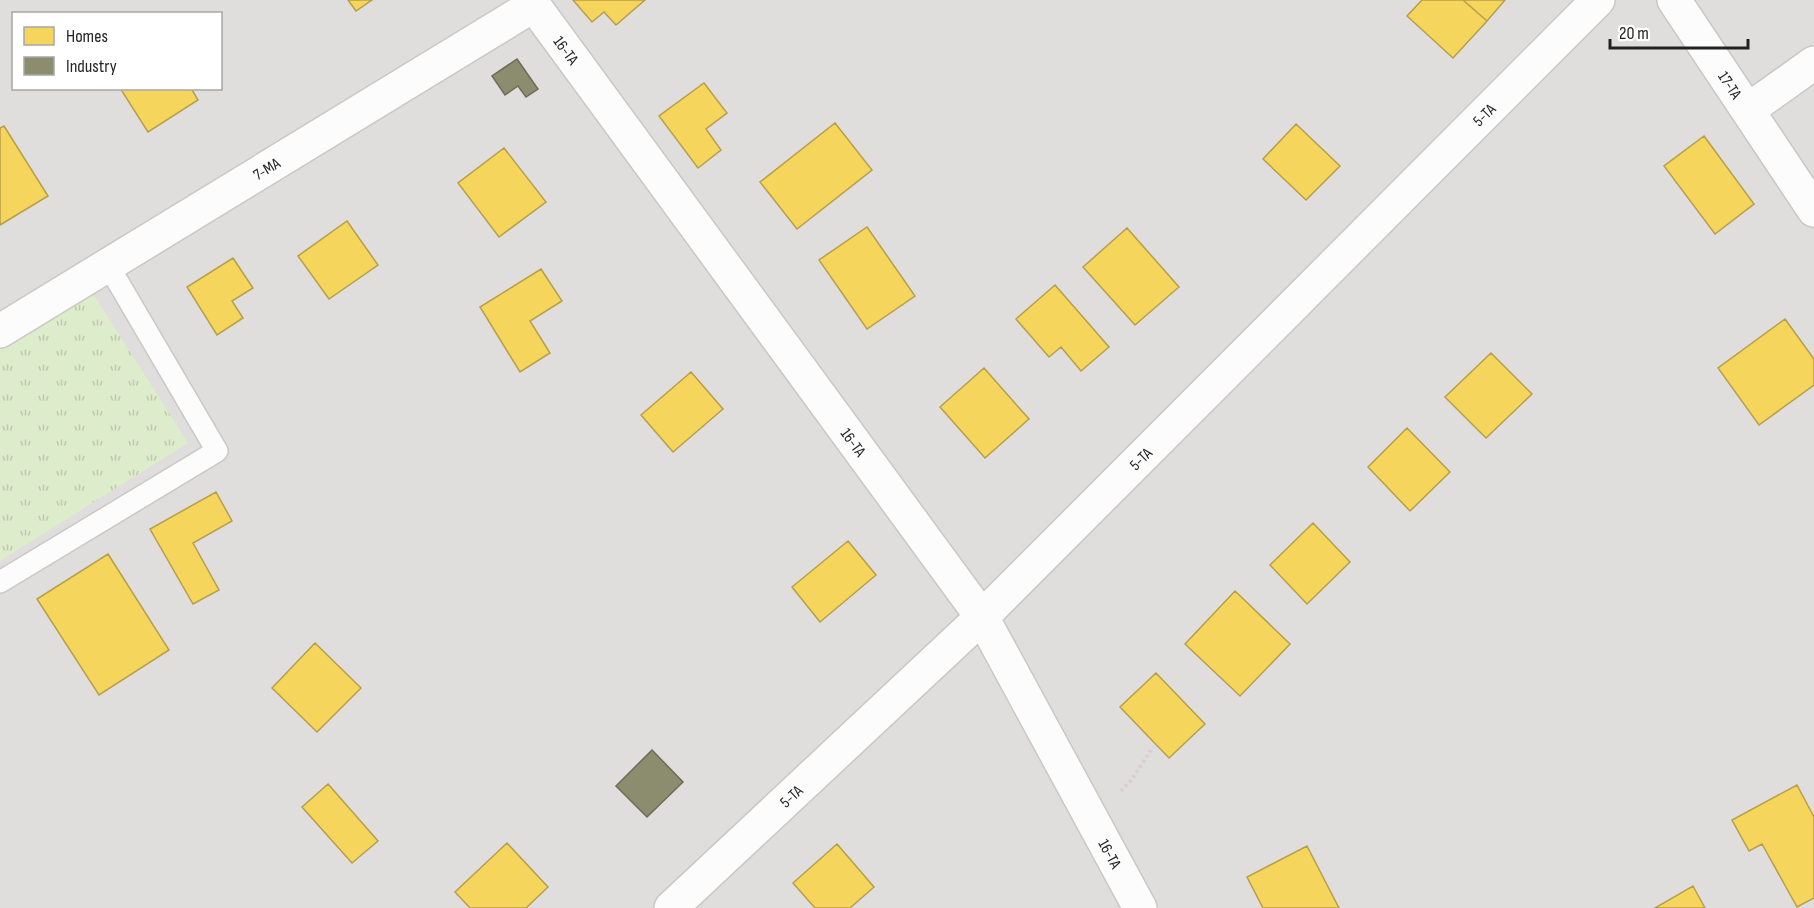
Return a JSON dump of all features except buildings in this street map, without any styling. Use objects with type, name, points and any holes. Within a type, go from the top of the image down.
[{"type":"street","name":"5-ТА","points":[[671,908],[982,616],[1598,0]]},
{"type":"street","name":"17-ТА","points":[[1674,0],[1814,210]]},
{"type":"street","name":"16-ТА","points":[[532,2],[982,616],[1140,908]]},
{"type":"street","name":"7-МА","points":[[0,332],[532,2]]},
{"type":"street","name":"17-ТА","points":[[1748,110],[1814,63]]},
{"type":"lane","points":[[0,582],[217,452],[108,265]]},
{"type":"path","points":[[1092,822],[1132,779],[1153,747]]},
{"type":"shaded area","points":[[0,0],[1814,0],[1814,908],[0,908]]},
{"type":"green space","points":[[90,289],[188,443],[0,561],[0,345]]}]
